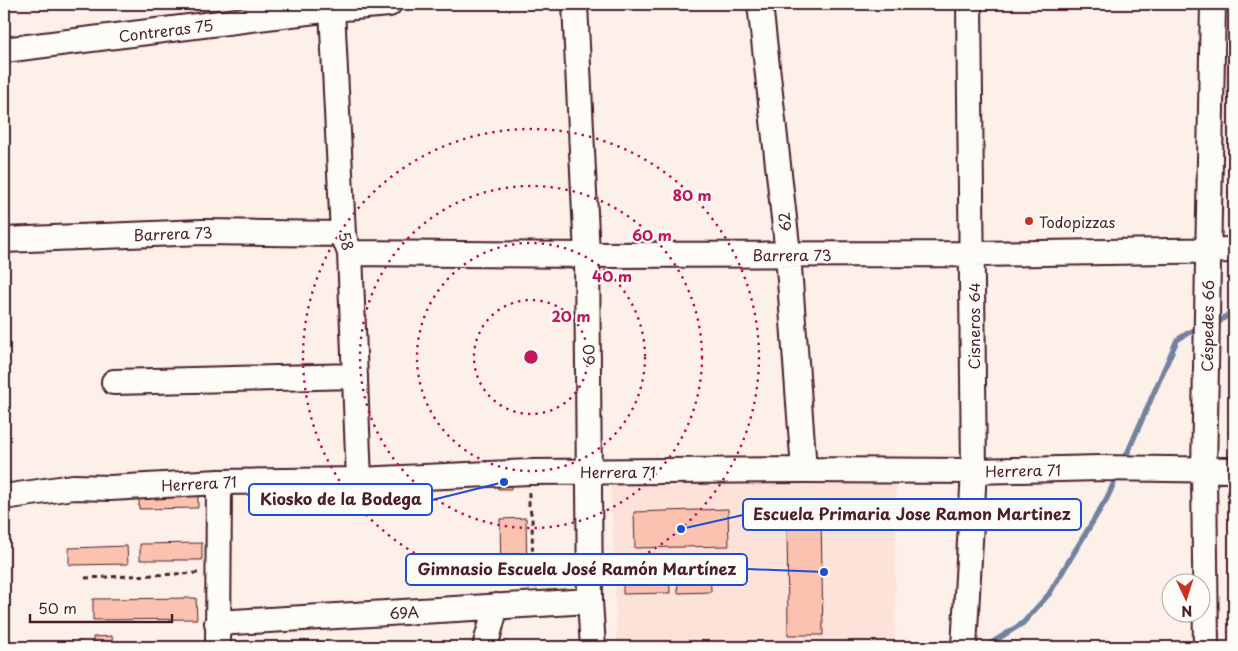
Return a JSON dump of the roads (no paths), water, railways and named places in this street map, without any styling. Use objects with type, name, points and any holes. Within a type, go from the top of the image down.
[{"type":"street","name":"Contreras 75","points":[[4,50],[330,6],[389,4]]},
{"type":"street","name":"60","points":[[575,4],[587,255],[590,600],[593,647]]},
{"type":"street","name":"62","points":[[760,4],[788,254],[804,470]]},
{"type":"street","name":"Cisneros 64","points":[[964,643],[974,471],[969,4]]},
{"type":"street","name":"Céspedes 66","points":[[1206,647],[1204,470],[1213,4]]},
{"type":"street","name":"58","points":[[330,6],[347,243],[359,480]]},
{"type":"street","name":"Barrera 73","points":[[4,240],[202,232],[347,243],[587,255],[972,254],[1234,250]]},
{"type":"street","points":[[114,382],[355,376]]},
{"type":"street","name":"Herrera 71","points":[[4,498],[73,487],[110,488],[219,482],[359,480],[530,472],[974,471],[1100,468],[1234,470]]},
{"type":"street","points":[[218,647],[219,482]]},
{"type":"street","name":"69A","points":[[218,623],[590,600]]},
{"type":"street","points":[[485,647],[496,606]]},
{"type":"waterway","points":[[1213,323],[1220,321],[1234,310]]},
{"type":"waterway","points":[[1123,463],[1177,340],[1202,327]]},
{"type":"waterway","points":[[985,647],[1023,623],[1049,594],[1107,498],[1118,474]]},
{"type":"place","name":"Todopizzas","points":[[1029,221]]},
{"type":"place","name":"Kiosko de la Bodega","points":[[504,482]]},
{"type":"place","name":"Escuela Primaria Jose Ramon Martinez","points":[[681,529]]},
{"type":"place","name":"Gimnasio Escuela José Ramón Martínez","points":[[824,572]]}]
